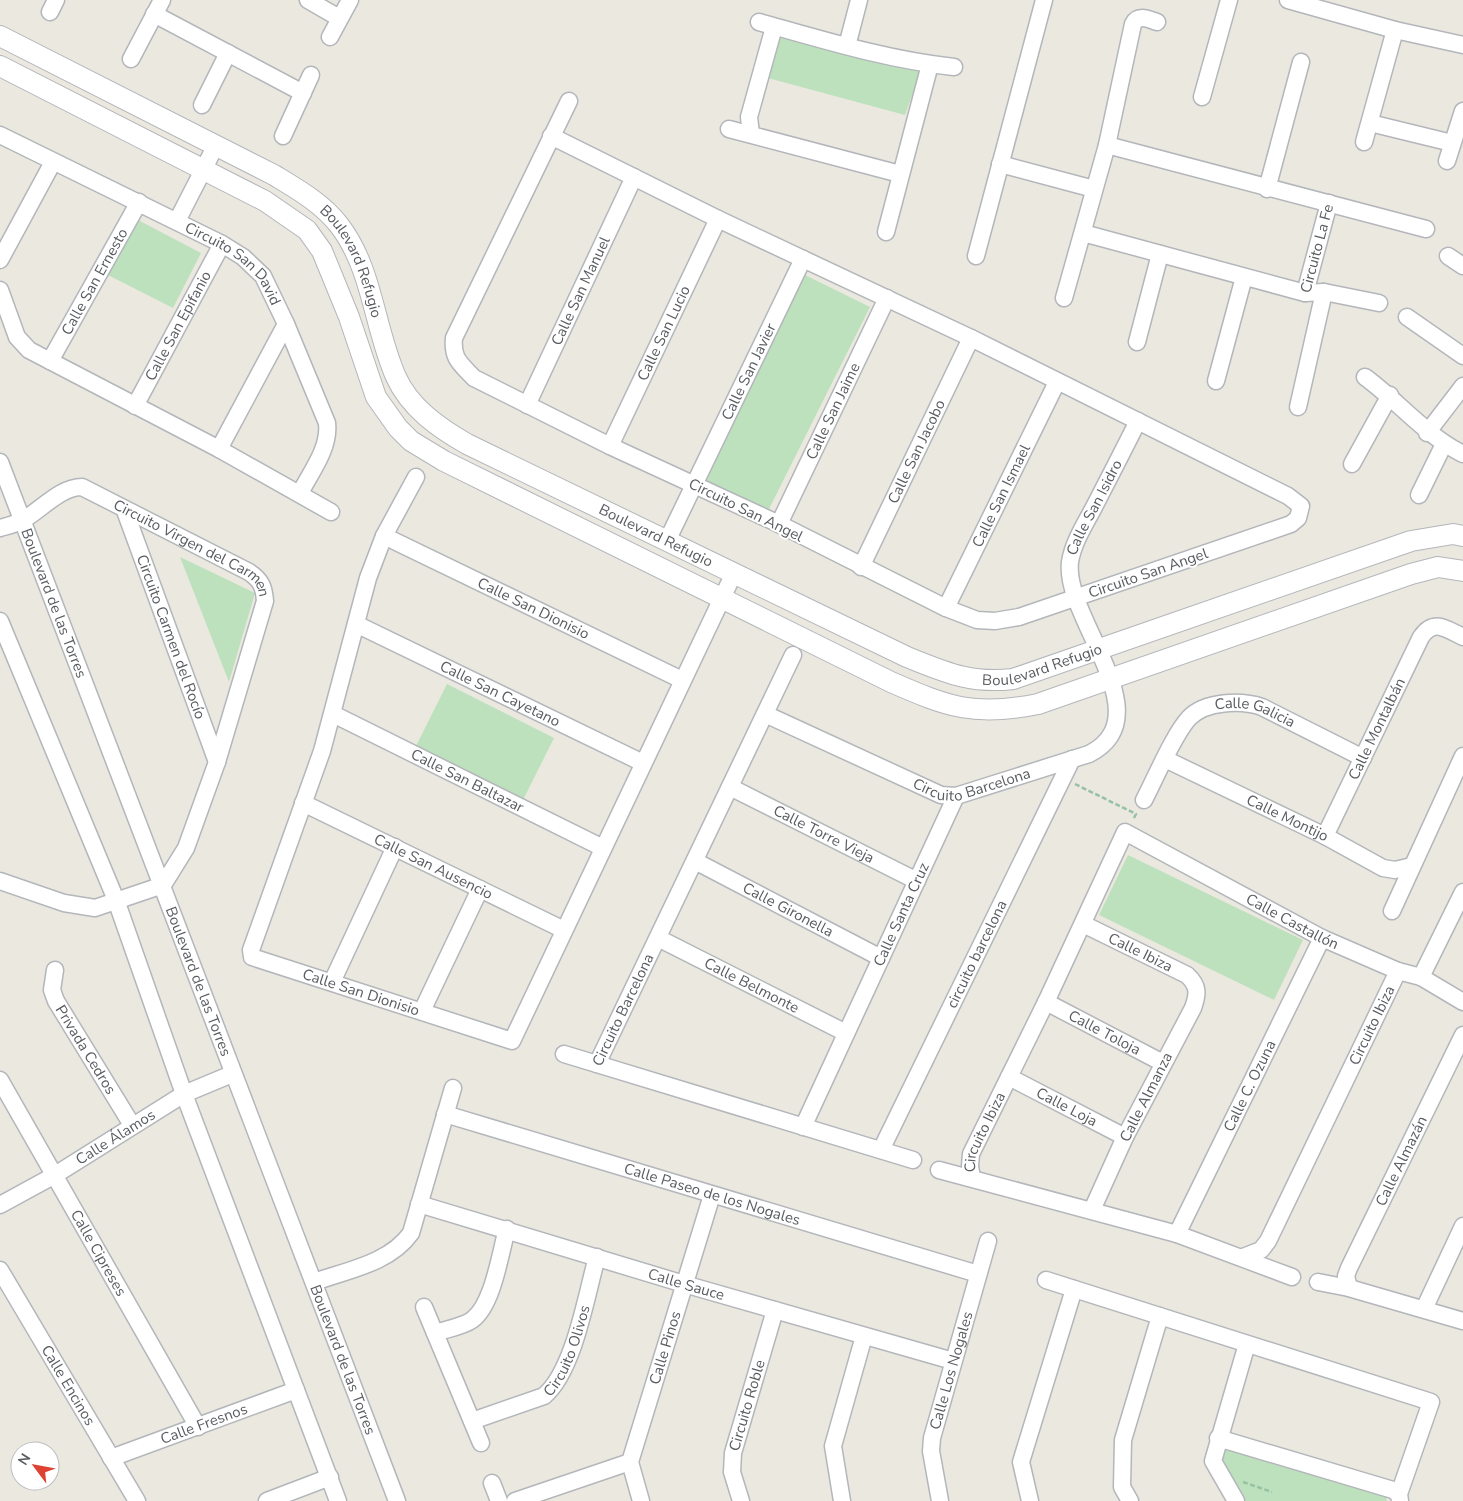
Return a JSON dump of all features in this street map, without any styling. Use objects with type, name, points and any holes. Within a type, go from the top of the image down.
[{"type":"street","points":[[308,0],[334,15],[341,15]]},
{"type":"street","points":[[330,37],[350,0]]},
{"type":"street","points":[[847,46],[859,0]]},
{"type":"street","points":[[976,256],[1044,0]]},
{"type":"street","points":[[1202,97],[1229,0]]},
{"type":"street","points":[[1288,0],[1394,30],[1463,46]]},
{"type":"street","points":[[131,59],[158,7],[228,53],[303,93]]},
{"type":"street","points":[[1064,298],[1106,145],[1133,24],[1135,20],[1142,18],[1157,22]]},
{"type":"street","points":[[751,134],[749,117],[767,24],[847,46],[928,64],[954,67]]},
{"type":"street","points":[[1364,142],[1394,30]]},
{"type":"street","name":"Boulevard Refugio","points":[[0,36],[216,145],[301,191],[327,211],[340,226],[354,250],[364,273],[397,379],[423,414],[444,431],[467,444],[906,657],[965,678],[988,682],[1013,679],[1411,541],[1444,535],[1463,536]]},
{"type":"street","points":[[202,105],[228,53]]},
{"type":"street","points":[[1267,189],[1301,62]]},
{"type":"street","points":[[886,232],[928,72],[928,64]]},
{"type":"street","name":"Boulevard Refugio","points":[[0,66],[204,168],[265,201],[307,230],[326,260],[376,397],[398,428],[411,440],[444,461],[891,682],[952,706],[982,711],[1009,710],[1038,704],[1108,678],[1411,574],[1438,567],[1463,571]]},
{"type":"street","points":[[283,136],[311,75]]},
{"type":"street","name":"Circuito San Angel","points":[[551,136],[718,219],[971,338],[1288,496],[1298,502],[1301,510],[1298,518],[1290,524],[1019,617],[995,621],[977,620],[946,608],[778,524],[610,446],[474,378],[458,362],[452,352],[454,338],[551,136],[569,101]]},
{"type":"street","points":[[1447,161],[1462,120]]},
{"type":"street","points":[[1370,123],[1452,143]]},
{"type":"street","points":[[729,129],[900,174]]},
{"type":"street","name":"Circuito San David","points":[[0,135],[222,244],[243,257],[263,276],[325,413],[328,434],[324,447],[300,494]]},
{"type":"street","points":[[177,222],[216,145]]},
{"type":"street","name":"Circuito La Fe","points":[[1083,233],[1305,293],[1329,202],[1267,189],[1106,145]]},
{"type":"street","points":[[0,260],[53,162]]},
{"type":"street","points":[[1000,164],[1094,189]]},
{"type":"street","name":"Calle San Manuel","points":[[527,405],[634,177]]},
{"type":"street","name":"Calle San Ernesto","points":[[50,361],[139,202]]},
{"type":"street","points":[[1329,202],[1426,229]]},
{"type":"street","name":"Calle San Lucio","points":[[610,446],[718,219]]},
{"type":"street","name":"Calle San Epifanio","points":[[135,406],[222,244]]},
{"type":"street","points":[[1137,342],[1160,254]]},
{"type":"street","points":[[1448,256],[1463,266]]},
{"type":"street","name":"Calle San Javier","points":[[667,541],[802,259]]},
{"type":"street","points":[[1216,381],[1244,278]]},
{"type":"street","points":[[0,290],[17,337],[29,350],[218,449],[331,512]]},
{"type":"street","points":[[1298,407],[1324,292]]},
{"type":"street","points":[[1305,293],[1324,292],[1379,303]]},
{"type":"street","name":"Calle San Jaime","points":[[778,524],[887,298]]},
{"type":"street","points":[[1406,317],[1463,356]]},
{"type":"street","points":[[218,449],[286,324]]},
{"type":"street","name":"Calle San Jacobo","points":[[861,567],[971,338]]},
{"type":"street","points":[[1365,377],[1390,395],[1427,432],[1463,454]]},
{"type":"street","name":"Calle San Ismael","points":[[946,608],[1056,382]]},
{"type":"street","points":[[1427,432],[1463,386]]},
{"type":"street","points":[[1352,464],[1390,395]]},
{"type":"street","points":[[398,428],[423,414]]},
{"type":"street","name":"Calle San Isidro","points":[[1077,597],[1070,574],[1073,552],[1138,421]]},
{"type":"street","points":[[1418,494],[1444,444]]},
{"type":"street","name":"Boulevard de las Torres","points":[[0,462],[163,885],[232,1074],[314,1282],[397,1501]]},
{"type":"street","name":"Calle San Dionisio","points":[[416,477],[384,536],[368,578],[333,714],[304,803],[251,950],[252,957],[512,1041],[734,573]]},
{"type":"street","name":"Circuito Virgen del Carmen","points":[[0,528],[22,520],[74,487],[89,490],[125,511],[249,572],[258,579],[264,591],[265,601],[216,762],[186,848],[174,871],[163,885]]},
{"type":"street","name":"Circuito Carmen del Rocío","points":[[125,511],[216,762]]},
{"type":"street","name":"Calle San Dionisio","points":[[384,536],[682,680]]},
{"type":"street","points":[[1077,597],[1108,678]]},
{"type":"street","points":[[0,621],[116,900],[184,1094],[338,1501]]},
{"type":"street","name":"Calle San Cayetano","points":[[356,624],[643,763]]},
{"type":"street","name":"Calle Montalbán","points":[[1324,836],[1421,637],[1432,626],[1441,627],[1463,637]]},
{"type":"street","name":"Circuito Barcelona","points":[[793,655],[597,1064],[913,1160]]},
{"type":"street","name":"Circuito Barcelona","points":[[765,714],[923,788],[941,794],[956,796],[1072,759],[1102,747],[1115,730],[1118,709],[1108,678]]},
{"type":"street","name":"Calle Galicia","points":[[1144,800],[1165,759],[1190,717],[1200,711],[1234,702],[1247,702],[1262,708],[1363,758]]},
{"type":"street","name":"Calle San Baltazar","points":[[333,714],[603,848]]},
{"type":"street","points":[[1392,910],[1463,756]]},
{"type":"street","name":"circuito barcelona","points":[[881,1150],[1072,759]]},
{"type":"street","name":"Calle Montijo","points":[[1165,759],[1324,836],[1383,868],[1395,870],[1412,866]]},
{"type":"street","name":"Calle Torre Vieja","points":[[730,787],[917,880]]},
{"type":"street","name":"Calle Santa Cruz","points":[[846,1033],[956,796]]},
{"type":"street","name":"Calle San Ausencio","points":[[304,803],[564,930]]},
{"type":"street","name":"Circuito Ibiza","points":[[1125,832],[1046,1002],[971,1154],[972,1178],[1177,1234],[1243,1257],[1292,1277]]},
{"type":"street","name":"Calle Castallón","points":[[1125,832],[1322,938],[1398,972],[1420,977],[1463,1002]]},
{"type":"street","points":[[332,982],[394,847]]},
{"type":"street","name":"Calle Gironella","points":[[694,861],[881,958]]},
{"type":"street","points":[[0,881],[79,907],[95,908],[163,885]]},
{"type":"street","points":[[422,1011],[480,889]]},
{"type":"street","points":[[1420,977],[1463,892]]},
{"type":"street","name":"Calle Ibiza","points":[[1083,924],[1187,975],[1195,983]]},
{"type":"street","name":"Calle Belmonte","points":[[658,938],[846,1033]]},
{"type":"street","name":"Calle C. Ozuna","points":[[1177,1234],[1322,938]]},
{"type":"street","name":"Privada Cedros","points":[[55,970],[52,990],[56,1001],[132,1125]]},
{"type":"street","name":"Circuito Ibiza","points":[[1243,1257],[1261,1250],[1268,1240],[1398,972]]},
{"type":"street","name":"Calle Almanza","points":[[1092,1210],[1125,1137],[1193,1008],[1198,993],[1195,983]]},
{"type":"street","name":"Calle Toloja","points":[[1046,1002],[1163,1063]]},
{"type":"street","points":[[803,1127],[846,1033]]},
{"type":"street","name":"Calle Almazán","points":[[1349,1288],[1346,1276],[1349,1268],[1463,1035]]},
{"type":"street","points":[[564,1054],[597,1064]]},
{"type":"street","name":"Calle Álamos","points":[[0,1204],[54,1175],[184,1094],[232,1074]]},
{"type":"street","name":"Calle Loja","points":[[1009,1077],[1125,1137]]},
{"type":"street","name":"Calle Cipreses","points":[[0,1080],[198,1426]]},
{"type":"street","points":[[314,1282],[393,1253],[403,1244],[411,1232],[453,1088]]},
{"type":"street","name":"Calle Paseo de los Nogales","points":[[445,1114],[978,1274]]},
{"type":"street","points":[[939,1170],[972,1178]]},
{"type":"street","name":"Calle Pinos","points":[[630,1462],[712,1195]]},
{"type":"street","name":"Calle Sauce","points":[[419,1204],[684,1284],[953,1361]]},
{"type":"street","points":[[1424,1309],[1463,1226]]},
{"type":"street","points":[[434,1333],[470,1322],[479,1314],[491,1287],[507,1230]]},
{"type":"street","name":"Calle Los Nogales","points":[[940,1501],[931,1451],[932,1438],[988,1241]]},
{"type":"street","name":"Circuito Olivos","points":[[472,1421],[544,1396],[553,1388],[568,1360],[597,1258]]},
{"type":"street","name":"Calle Encinos","points":[[0,1270],[137,1501]]},
{"type":"street","points":[[1046,1280],[1431,1402],[1400,1498],[1392,1490],[1218,1438]]},
{"type":"street","points":[[1318,1282],[1349,1288],[1463,1321]]},
{"type":"street","points":[[1030,1501],[1022,1462],[1074,1289]]},
{"type":"street","points":[[424,1307],[481,1443]]},
{"type":"street","name":"Circuito Roble","points":[[741,1501],[732,1472],[733,1453],[775,1310]]},
{"type":"street","points":[[1130,1501],[1122,1487],[1123,1440],[1160,1316]]},
{"type":"street","points":[[826,1501],[841,1496],[833,1446],[864,1336]]},
{"type":"street","points":[[1236,1501],[1212,1461],[1246,1344]]},
{"type":"street","name":"Calle Fresnos","points":[[111,1458],[296,1390]]},
{"type":"street","points":[[514,1501],[630,1462],[640,1501]]},
{"type":"street","points":[[267,1501],[330,1477]]},
{"type":"street","points":[[492,1483],[499,1501]]},
{"type":"path","points":[[1063,778],[1136,814],[1125,832]]},
{"type":"path","points":[[1222,1477],[1272,1492]]},
{"type":"green space","points":[[781,29],[922,68],[905,115],[768,78]]},
{"type":"green space","points":[[136,219],[201,253],[173,308],[108,275]]},
{"type":"green space","points":[[805,275],[870,307],[766,515],[702,483]]},
{"type":"green space","points":[[180,557],[255,593],[229,682]]},
{"type":"green space","points":[[447,684],[554,738],[521,804],[414,750]]},
{"type":"green space","points":[[1128,855],[1303,940],[1274,1000],[1099,915]]},
{"type":"green space","points":[[1221,1447],[1388,1495],[1386,1501],[1245,1501],[1218,1458]]}]
